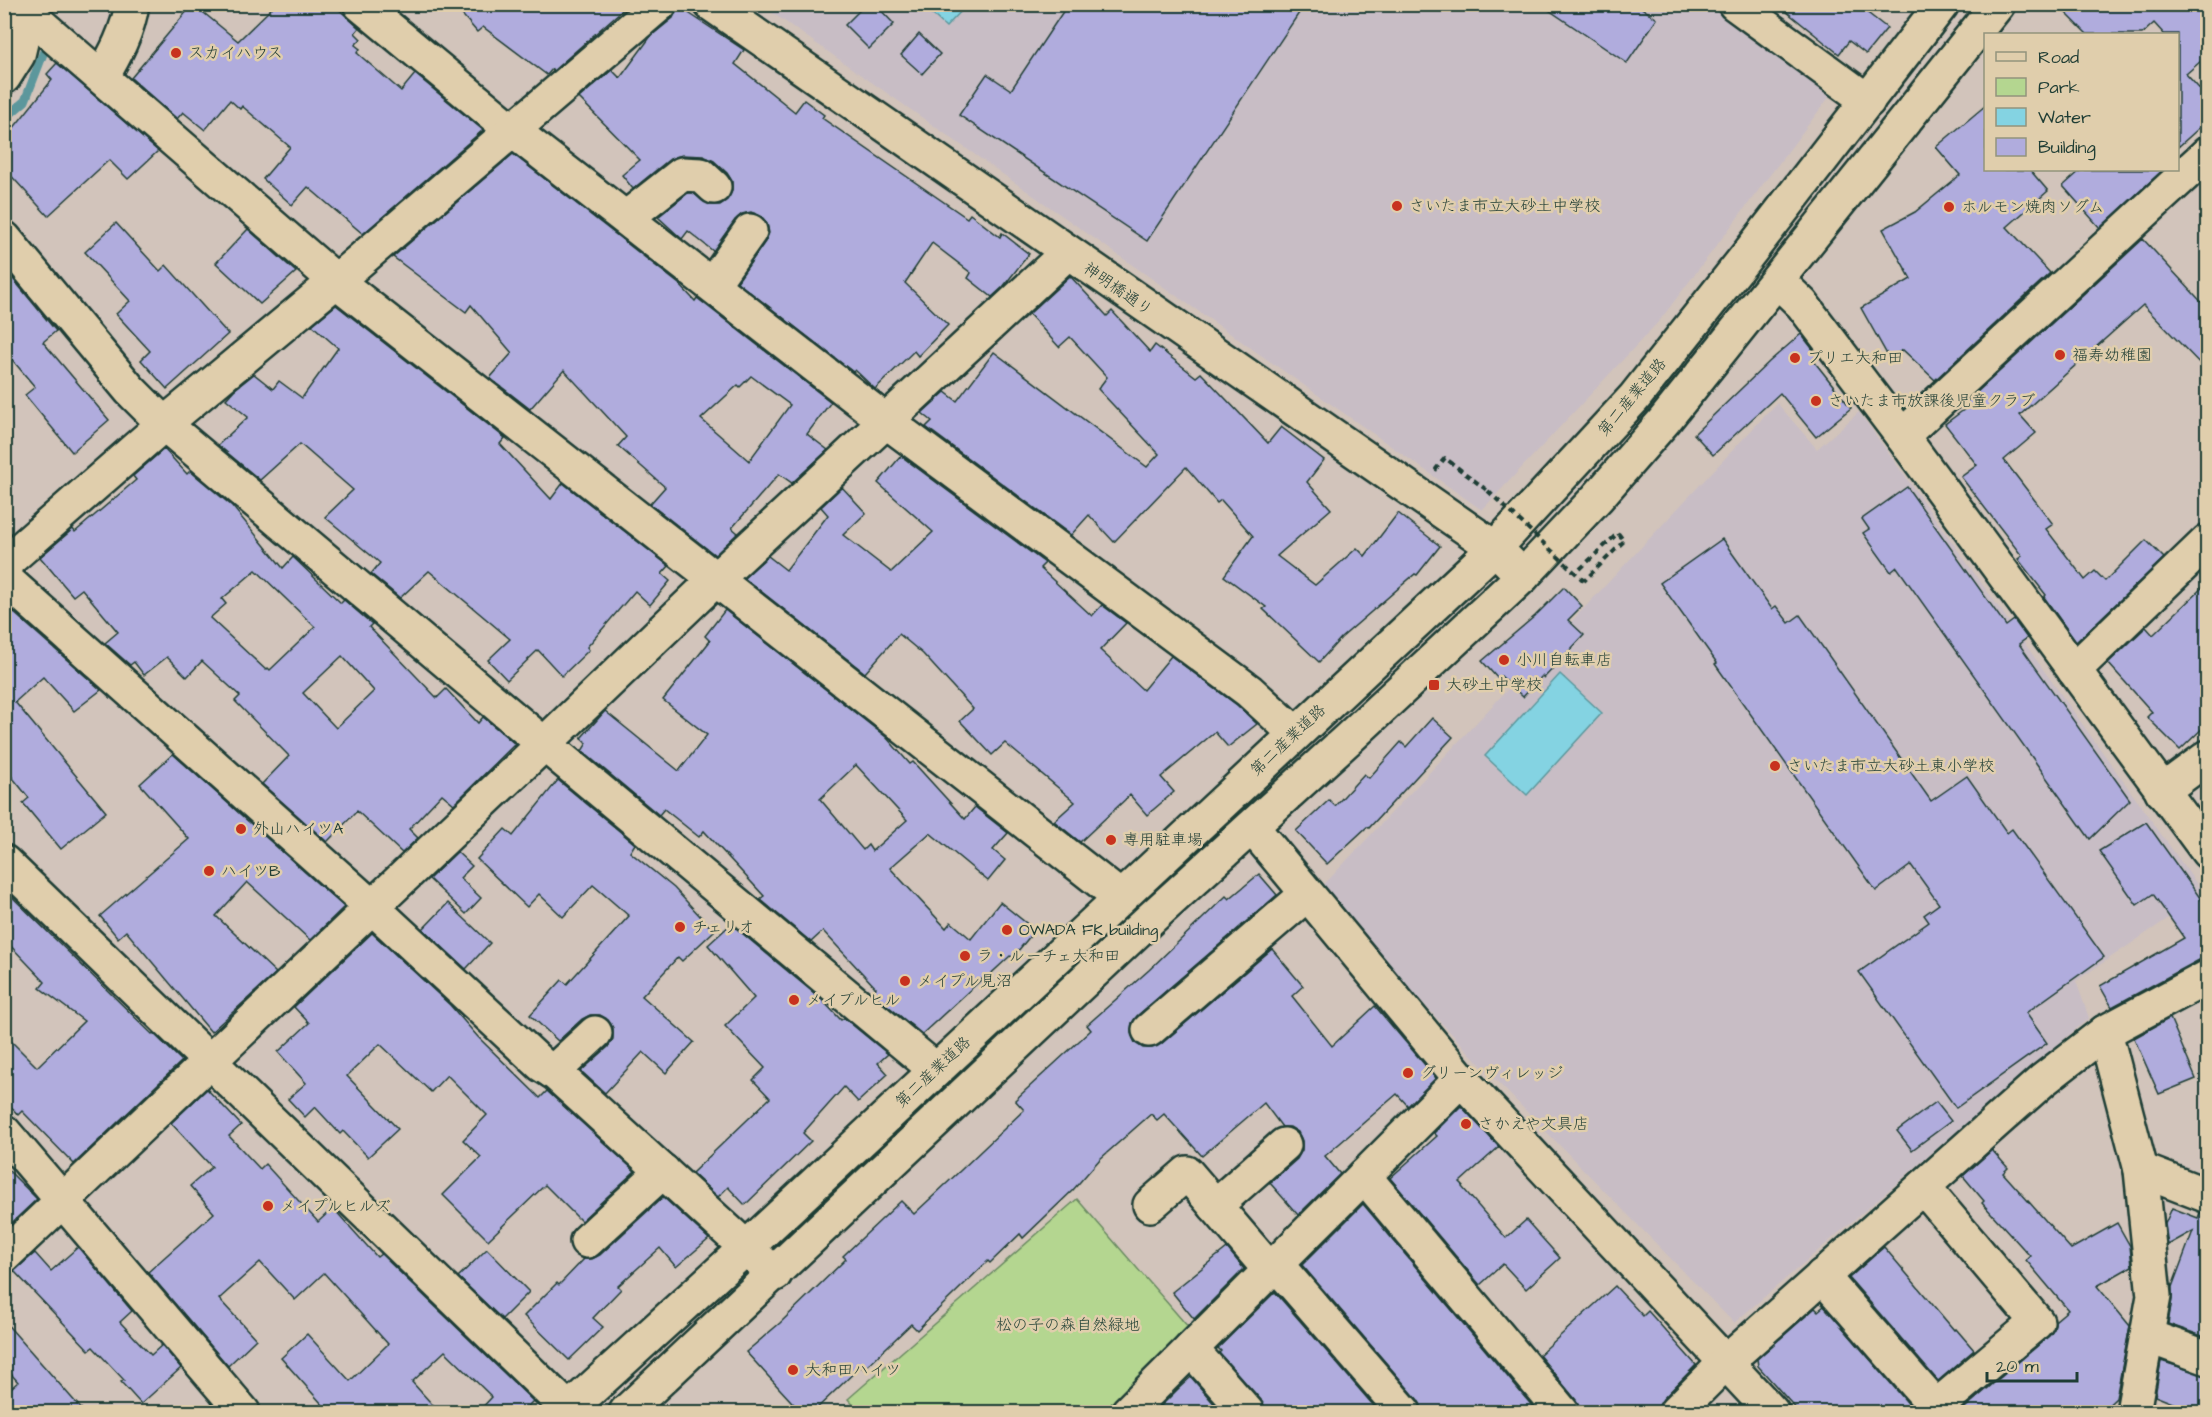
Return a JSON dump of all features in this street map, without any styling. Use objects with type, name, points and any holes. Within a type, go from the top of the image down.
[{"type":"street","points":[[102,77],[116,54],[132,4]]},
{"type":"street","points":[[4,564],[164,424],[336,281],[660,4]]},
{"type":"street","points":[[1735,4],[1868,100]]},
{"type":"street","name":"第二産業道路","points":[[567,1411],[1495,548],[1634,398],[1942,4]]},
{"type":"street","points":[[626,1413],[1149,920],[1523,576],[1598,498],[1664,421],[1998,4]]},
{"type":"street","points":[[370,7],[512,130],[886,421],[1249,691],[1295,734]]},
{"type":"street","name":"神明橋通り","points":[[724,8],[1067,253],[1495,548],[1523,576]]},
{"type":"street","points":[[28,9],[102,77],[336,281],[1120,897]]},
{"type":"street","points":[[4,77],[18,55],[28,9]]},
{"type":"street","points":[[1902,436],[2208,153]]},
{"type":"street","points":[[626,218],[682,174],[701,175],[714,187]]},
{"type":"street","points":[[712,285],[750,231]]},
{"type":"street","points":[[4,238],[130,390],[164,424],[936,1070]]},
{"type":"street","points":[[4,1256],[716,579],[1067,253]]},
{"type":"street","points":[[1778,281],[1802,304],[1902,436],[2208,852]]},
{"type":"street","points":[[2074,670],[2208,541]]},
{"type":"street","points":[[4,578],[372,907],[542,1065],[554,1072],[775,1274]]},
{"type":"street","points":[[2162,790],[2208,757]]},
{"type":"street","points":[[1252,827],[1461,1079],[1772,1413]]},
{"type":"street","points":[[9,874],[210,1061],[567,1411]]},
{"type":"street","points":[[1149,1029],[1307,894]]},
{"type":"street","points":[[1676,1413],[1725,1363],[2043,1080],[2105,1032],[2208,977]]},
{"type":"street","points":[[2105,1032],[2141,1170],[2154,1296],[2133,1413]]},
{"type":"street","points":[[554,1072],[595,1033]]},
{"type":"street","points":[[1132,1411],[1461,1079]]},
{"type":"street","points":[[4,1132],[243,1413]]},
{"type":"street","points":[[1215,1206],[1284,1145]]},
{"type":"street","points":[[2141,1170],[2208,1196]]},
{"type":"street","points":[[587,1241],[663,1171]]},
{"type":"street","points":[[1150,1205],[1187,1173],[1404,1413]]},
{"type":"street","points":[[1364,1176],[1562,1413]]},
{"type":"street","points":[[1822,1276],[1933,1410],[2037,1322],[1923,1187]]},
{"type":"street","points":[[2147,1336],[2208,1358]]},
{"type":"street","points":[[1191,1349],[1247,1413]]},
{"type":"path","points":[[1445,475],[1436,469],[1444,458],[1488,491],[1584,581],[1624,541],[1618,533],[1580,569]]},
{"type":"shaded area","name":"さいたま市立大砂土中学校","points":[[770,4],[1709,5],[1833,92],[1660,320],[1482,510],[767,9]]},
{"type":"shaded area","name":"さいたま市立大砂土東小学校","points":[[1777,403],[1817,449],[1859,412],[2204,894],[2076,981],[2089,1018],[1734,1323],[1478,1062],[1318,891]]},
{"type":"green space","name":"松の子の森自然緑地","points":[[1077,1199],[1196,1336],[1118,1412],[860,1412],[848,1399]]},
{"type":"water","points":[[922,5],[967,5],[946,27]]},
{"type":"water","points":[[1560,674],[1602,713],[1527,795],[1485,756]]},
{"type":"building","points":[[193,4],[238,41],[276,4],[333,4],[359,28],[355,33],[361,39],[355,45],[360,49],[357,53],[401,91],[415,74],[483,130],[363,234],[308,187],[292,205],[263,179],[290,147],[242,106],[240,109],[230,100],[205,130],[183,112],[177,119],[131,78]]},
{"type":"building","points":[[453,4],[629,4],[547,75],[483,27],[477,32]]},
{"type":"building","points":[[866,4],[875,4],[894,24],[869,49],[845,25]]},
{"type":"building","points":[[1068,4],[1305,4],[1147,241],[959,115],[987,74],[1011,90]]},
{"type":"building","points":[[1540,4],[1636,4],[1657,19],[1627,63]]},
{"type":"building","points":[[1777,4],[1856,4],[1887,28],[1866,54],[1849,41],[1839,54]]},
{"type":"building","points":[[2057,4],[2208,4],[2208,55],[2186,74],[2208,98],[2208,120],[2179,146],[2179,33],[2163,33],[2154,23],[2143,33],[2086,33]]},
{"type":"building","points":[[678,6],[744,50],[735,64],[795,112],[804,100],[824,115],[822,118],[967,218],[970,214],[1000,237],[1002,233],[1029,254],[1003,287],[992,297],[968,278],[971,273],[932,243],[905,283],[948,325],[918,356],[914,351],[875,389],[855,370],[853,372],[737,282],[769,233],[767,224],[761,216],[751,212],[742,214],[735,220],[713,251],[688,231],[682,239],[658,217],[688,193],[693,193],[710,205],[720,205],[727,200],[732,191],[732,181],[727,173],[714,161],[703,156],[682,155],[670,159],[633,189],[622,175],[640,160],[579,98],[612,70],[620,78],[651,36],[673,18]]},
{"type":"building","points":[[919,34],[940,54],[922,74],[901,55]]},
{"type":"building","points":[[57,63],[158,151],[128,179],[109,160],[48,216],[4,168],[4,140],[52,80],[47,74]]},
{"type":"building","points":[[1984,107],[1984,171],[2031,171],[2048,191],[2007,227],[2050,273],[1935,380],[1903,350],[1889,358],[1861,308],[1911,279],[1883,229],[1915,212],[1960,175],[1936,147]]},
{"type":"building","points":[[513,154],[679,284],[695,301],[697,298],[831,402],[807,434],[828,450],[792,483],[779,474],[732,528],[738,533],[715,555],[650,504],[665,487],[618,446],[626,437],[564,370],[530,409],[490,378],[512,353],[471,305],[466,312],[393,257]],"holes":[[[751,376],[790,405],[749,461],[701,419]]]},
{"type":"building","points":[[2080,171],[2162,171],[2100,228],[2063,186]]},
{"type":"building","points":[[116,223],[160,271],[166,265],[228,334],[167,389],[141,360],[150,351],[116,314],[130,301],[85,252]]},
{"type":"building","points":[[248,229],[296,272],[260,304],[216,263]]},
{"type":"building","points":[[2143,239],[2208,309],[2208,372],[2143,305],[2020,415],[2036,433],[2004,460],[2053,524],[2046,529],[2085,580],[2095,571],[2105,581],[2146,540],[2164,558],[2076,642],[2044,597],[2046,595],[2018,559],[2022,556],[1961,477],[1977,465],[1945,424],[1965,409],[1962,406]]},
{"type":"building","points":[[4,268],[56,331],[43,342],[109,420],[72,452],[25,395],[35,387],[4,350]]},
{"type":"building","points":[[1070,276],[1107,316],[1112,311],[1150,352],[1155,345],[1196,377],[1201,373],[1268,443],[1281,427],[1324,460],[1307,482],[1331,509],[1277,556],[1315,585],[1357,548],[1365,556],[1398,513],[1440,546],[1417,575],[1415,574],[1341,638],[1319,662],[1263,609],[1266,607],[1224,576],[1253,536],[1221,500],[1217,503],[1186,467],[1114,542],[1089,515],[1071,535],[926,427],[932,421],[922,413],[945,392],[957,401],[994,352],[1147,467],[1159,454],[1098,389],[1107,377],[1070,337],[1059,347],[1029,314]]},
{"type":"building","points":[[336,305],[505,438],[500,444],[551,499],[563,483],[669,566],[662,574],[670,581],[650,605],[635,591],[587,647],[589,650],[562,676],[538,650],[507,680],[488,660],[510,639],[429,571],[400,598],[371,574],[380,563],[325,517],[353,490],[300,444],[260,480],[218,445],[248,417],[226,399],[254,374],[273,389],[279,381],[302,398],[338,348],[312,325]]},
{"type":"building","points":[[1801,334],[1818,356],[1813,360],[1851,408],[1816,437],[1780,393],[1713,455],[1694,434]]},
{"type":"building","points":[[164,449],[187,474],[190,471],[232,506],[283,568],[293,557],[341,603],[344,600],[372,624],[369,627],[437,698],[446,689],[478,723],[483,717],[515,744],[454,804],[442,794],[409,829],[418,838],[402,853],[357,811],[327,842],[262,784],[289,756],[235,701],[240,696],[202,661],[187,677],[167,657],[144,675],[134,662],[130,665],[105,643],[118,632],[82,589],[73,596],[40,557],[73,529],[75,532],[136,480],[133,476]],"holes":[[[256,570],[315,627],[270,670],[268,668],[266,670],[210,618],[226,604],[222,599]],[[342,656],[374,691],[336,728],[303,693]]]},
{"type":"building","points":[[901,456],[1045,563],[1040,568],[1092,616],[1102,605],[1126,623],[1100,650],[1143,690],[1171,656],[1237,705],[1257,724],[1228,747],[1215,732],[1161,777],[1174,792],[1147,815],[1130,795],[1080,842],[1054,821],[1075,802],[1005,743],[992,755],[960,721],[973,709],[923,654],[899,634],[865,673],[744,578],[768,556],[786,570],[828,515],[821,507],[842,487],[866,513],[843,535],[891,572],[933,532],[878,483]]},
{"type":"building","points":[[1907,487],[2006,626],[2014,620],[2027,638],[2019,644],[2130,800],[2090,839],[1897,567],[1891,572],[1863,533],[1869,529],[1862,519]]},
{"type":"building","points":[[1722,539],[1772,609],[1776,606],[1789,623],[1800,615],[1931,801],[1967,776],[2007,833],[2012,829],[2104,957],[2026,1013],[2047,1043],[1956,1108],[1859,972],[1929,922],[1924,915],[1939,904],[1911,865],[1876,891],[1660,583]]},
{"type":"building","points":[[2208,582],[2208,723],[2180,750],[2147,717],[2152,712],[2108,663],[2146,627],[2153,635]]},
{"type":"building","points":[[1564,587],[1582,606],[1568,620],[1584,635],[1523,697],[1501,676],[1498,679],[1482,661],[1535,616]]},
{"type":"building","points":[[4,604],[101,690],[74,711],[43,677],[15,702],[106,812],[61,849],[23,803],[29,798],[4,767]]},
{"type":"building","points":[[725,610],[886,737],[910,764],[913,762],[965,819],[975,807],[1008,833],[993,850],[1005,860],[988,881],[930,833],[890,868],[946,928],[951,922],[971,939],[1000,902],[1035,930],[1013,957],[1010,956],[984,980],[982,979],[922,1034],[871,992],[876,988],[823,931],[811,942],[760,899],[764,896],[704,831],[699,837],[664,809],[659,815],[582,751],[587,743],[581,738],[605,711],[679,771],[707,735],[663,700],[710,641],[705,636]],"holes":[[[856,765],[907,820],[872,851],[868,845],[863,850],[820,799]]]},
{"type":"building","points":[[1432,718],[1453,737],[1369,828],[1367,827],[1327,864],[1296,831],[1329,800],[1335,806],[1364,774],[1369,778],[1401,742],[1406,747]]},
{"type":"building","points":[[173,754],[344,907],[310,940],[247,882],[216,916],[276,973],[211,1032],[126,931],[118,938],[100,916],[189,839],[140,784]]},
{"type":"building","points":[[558,780],[635,844],[630,852],[674,888],[714,931],[682,961],[678,957],[642,996],[694,1042],[666,1073],[643,1052],[605,1093],[581,1071],[608,1047],[613,1039],[613,1028],[608,1020],[600,1015],[590,1015],[582,1019],[558,1041],[530,1015],[562,980],[567,984],[629,916],[593,885],[563,917],[539,894],[527,907],[477,859],[505,829],[513,836]]},
{"type":"building","points":[[2146,822],[2208,909],[2208,958],[2199,960],[2112,1007],[2100,986],[2184,938],[2153,894],[2137,905],[2099,851]]},
{"type":"building","points":[[457,852],[472,866],[460,878],[481,898],[466,914],[429,879]]},
{"type":"building","points":[[1259,874],[1277,895],[1137,1016],[1132,1023],[1131,1033],[1135,1043],[1143,1048],[1152,1048],[1161,1044],[1272,949],[1303,986],[1292,996],[1332,1046],[1375,1006],[1436,1078],[1408,1106],[1397,1094],[1325,1156],[1340,1174],[1298,1215],[1270,1183],[1297,1159],[1302,1150],[1302,1141],[1298,1132],[1290,1127],[1282,1127],[1264,1103],[1202,1156],[1164,1114],[1157,1120],[1151,1114],[1100,1159],[1073,1190],[1023,1238],[1020,1234],[990,1263],[988,1261],[917,1330],[911,1324],[864,1369],[861,1366],[812,1413],[802,1413],[746,1352],[780,1323],[846,1259],[843,1256],[901,1201],[914,1214],[1024,1110],[1015,1100],[1091,1030],[1087,1025],[1149,970],[1226,896],[1229,899]]},
{"type":"building","points":[[4,889],[182,1061],[74,1164],[22,1111],[18,1115],[4,1099],[4,1034],[37,1067],[84,1021],[40,988],[45,982],[4,939]]},
{"type":"building","points":[[448,903],[490,943],[466,969],[423,929]]},
{"type":"building","points":[[731,924],[821,999],[841,1020],[844,1018],[888,1054],[878,1063],[888,1074],[858,1102],[844,1087],[803,1133],[811,1141],[745,1205],[728,1187],[718,1197],[692,1173],[770,1098],[753,1080],[765,1068],[725,1026],[754,998],[708,945]]},
{"type":"building","points":[[372,933],[450,1005],[478,1037],[540,1098],[547,1091],[635,1171],[581,1221],[545,1185],[488,1240],[443,1195],[481,1157],[463,1140],[487,1115],[447,1075],[431,1092],[380,1044],[347,1076],[398,1129],[368,1157],[343,1131],[340,1134],[315,1107],[305,1117],[288,1099],[306,1083],[278,1052],[309,1023],[294,1007]]},
{"type":"building","points":[[2170,1018],[2196,1079],[2159,1094],[2134,1038]]},
{"type":"building","points":[[207,1089],[241,1125],[229,1136],[260,1169],[265,1164],[318,1222],[333,1208],[377,1257],[381,1254],[533,1401],[521,1413],[477,1413],[492,1397],[445,1351],[412,1382],[440,1413],[330,1413],[281,1358],[307,1334],[350,1381],[388,1344],[324,1273],[295,1300],[260,1262],[219,1299],[256,1339],[228,1366],[148,1272],[214,1213],[190,1186],[212,1167],[171,1123]]},
{"type":"building","points":[[1936,1102],[1951,1121],[1912,1150],[1897,1131]]},
{"type":"building","points":[[1461,1106],[1499,1147],[1460,1182],[1462,1187],[1506,1238],[1526,1220],[1560,1258],[1526,1289],[1503,1264],[1480,1285],[1390,1178],[1437,1136],[1434,1133]]},
{"type":"building","points":[[1992,1150],[2008,1168],[2003,1173],[2071,1249],[2117,1223],[2130,1246],[2132,1266],[2097,1286],[2130,1326],[2116,1398],[2100,1413],[1959,1413],[2049,1336],[2054,1329],[2055,1321],[2068,1310],[2026,1260],[2030,1256],[1982,1203],[1984,1201],[1963,1176]]},
{"type":"building","points":[[4,1166],[37,1199],[4,1230]]},
{"type":"building","points":[[663,1197],[709,1239],[676,1267],[660,1248],[618,1286],[621,1289],[593,1318],[603,1327],[569,1360],[524,1316],[584,1259],[592,1259],[600,1255]]},
{"type":"building","points":[[1363,1204],[1538,1413],[1422,1413],[1418,1400],[1302,1265]]},
{"type":"building","points":[[2172,1208],[2198,1218],[2200,1213],[2208,1214],[2208,1338],[2168,1324],[2172,1287],[2193,1231],[2168,1245],[2165,1224]]},
{"type":"building","points":[[78,1247],[132,1311],[120,1322],[151,1355],[162,1345],[181,1368],[141,1404],[121,1382],[124,1380],[93,1347],[89,1350],[14,1271],[35,1253],[51,1271]]},
{"type":"building","points":[[1884,1247],[1954,1330],[1956,1329],[1974,1350],[1938,1381],[1849,1278]]},
{"type":"building","points":[[1227,1248],[1244,1269],[1194,1319],[1172,1292]]},
{"type":"building","points":[[487,1249],[529,1292],[502,1319],[458,1277]]},
{"type":"building","points":[[1615,1286],[1643,1316],[1648,1311],[1696,1365],[1663,1399],[1655,1413],[1580,1413],[1576,1400],[1539,1355]]},
{"type":"building","points":[[1275,1292],[1380,1413],[1265,1413],[1261,1400],[1219,1353],[1221,1351],[1218,1348]]},
{"type":"building","points":[[1824,1306],[1912,1408],[1912,1413],[1800,1413],[1758,1366],[1757,1359],[1815,1308],[1818,1311]]},
{"type":"building","points":[[4,1321],[85,1413],[4,1413],[4,1394],[18,1382],[4,1366]]},
{"type":"building","points":[[2161,1361],[2208,1376],[2208,1403],[2204,1413],[2178,1413],[2180,1406],[2155,1396]]},
{"type":"building","points":[[1191,1377],[1222,1413],[1154,1413],[1178,1389]]},
{"type":"waterway","points":[[4,119],[25,101],[46,46]]},
{"type":"place","name":"スカイハウス","points":[[176,53]]},
{"type":"place","name":"さいたま市立大砂土中学校","points":[[1397,206]]},
{"type":"place","name":"ホルモン焼肉ソグム","points":[[1949,207]]},
{"type":"place","name":"福寿幼稚園","points":[[2060,355]]},
{"type":"place","name":"プリエ大和田","points":[[1795,358]]},
{"type":"place","name":"さいたま市放課後児童クラブ","points":[[1816,401]]},
{"type":"place","name":"小川自転車店","points":[[1504,660]]},
{"type":"place","name":"大砂土中学校","points":[[1434,685]]},
{"type":"place","name":"さいたま市立大砂土東小学校","points":[[1775,766]]},
{"type":"place","name":"外山ハイツA","points":[[241,829]]},
{"type":"place","name":"専用駐車場","points":[[1111,840]]},
{"type":"place","name":"ハイツB","points":[[209,871]]},
{"type":"place","name":"チェリオ","points":[[680,927]]},
{"type":"place","name":"OWADA FK building","points":[[1007,930]]},
{"type":"place","name":"ラ・ルーチェ大和田","points":[[965,956]]},
{"type":"place","name":"メイプル見沼","points":[[905,981]]},
{"type":"place","name":"メイプルヒル","points":[[794,1000]]},
{"type":"place","name":"グリーンヴィレッジ","points":[[1408,1073]]},
{"type":"place","name":"さかえや文具店","points":[[1466,1124]]},
{"type":"place","name":"メイプルヒルズ","points":[[268,1206]]},
{"type":"place","name":"大和田ハイツ","points":[[793,1370]]}]
